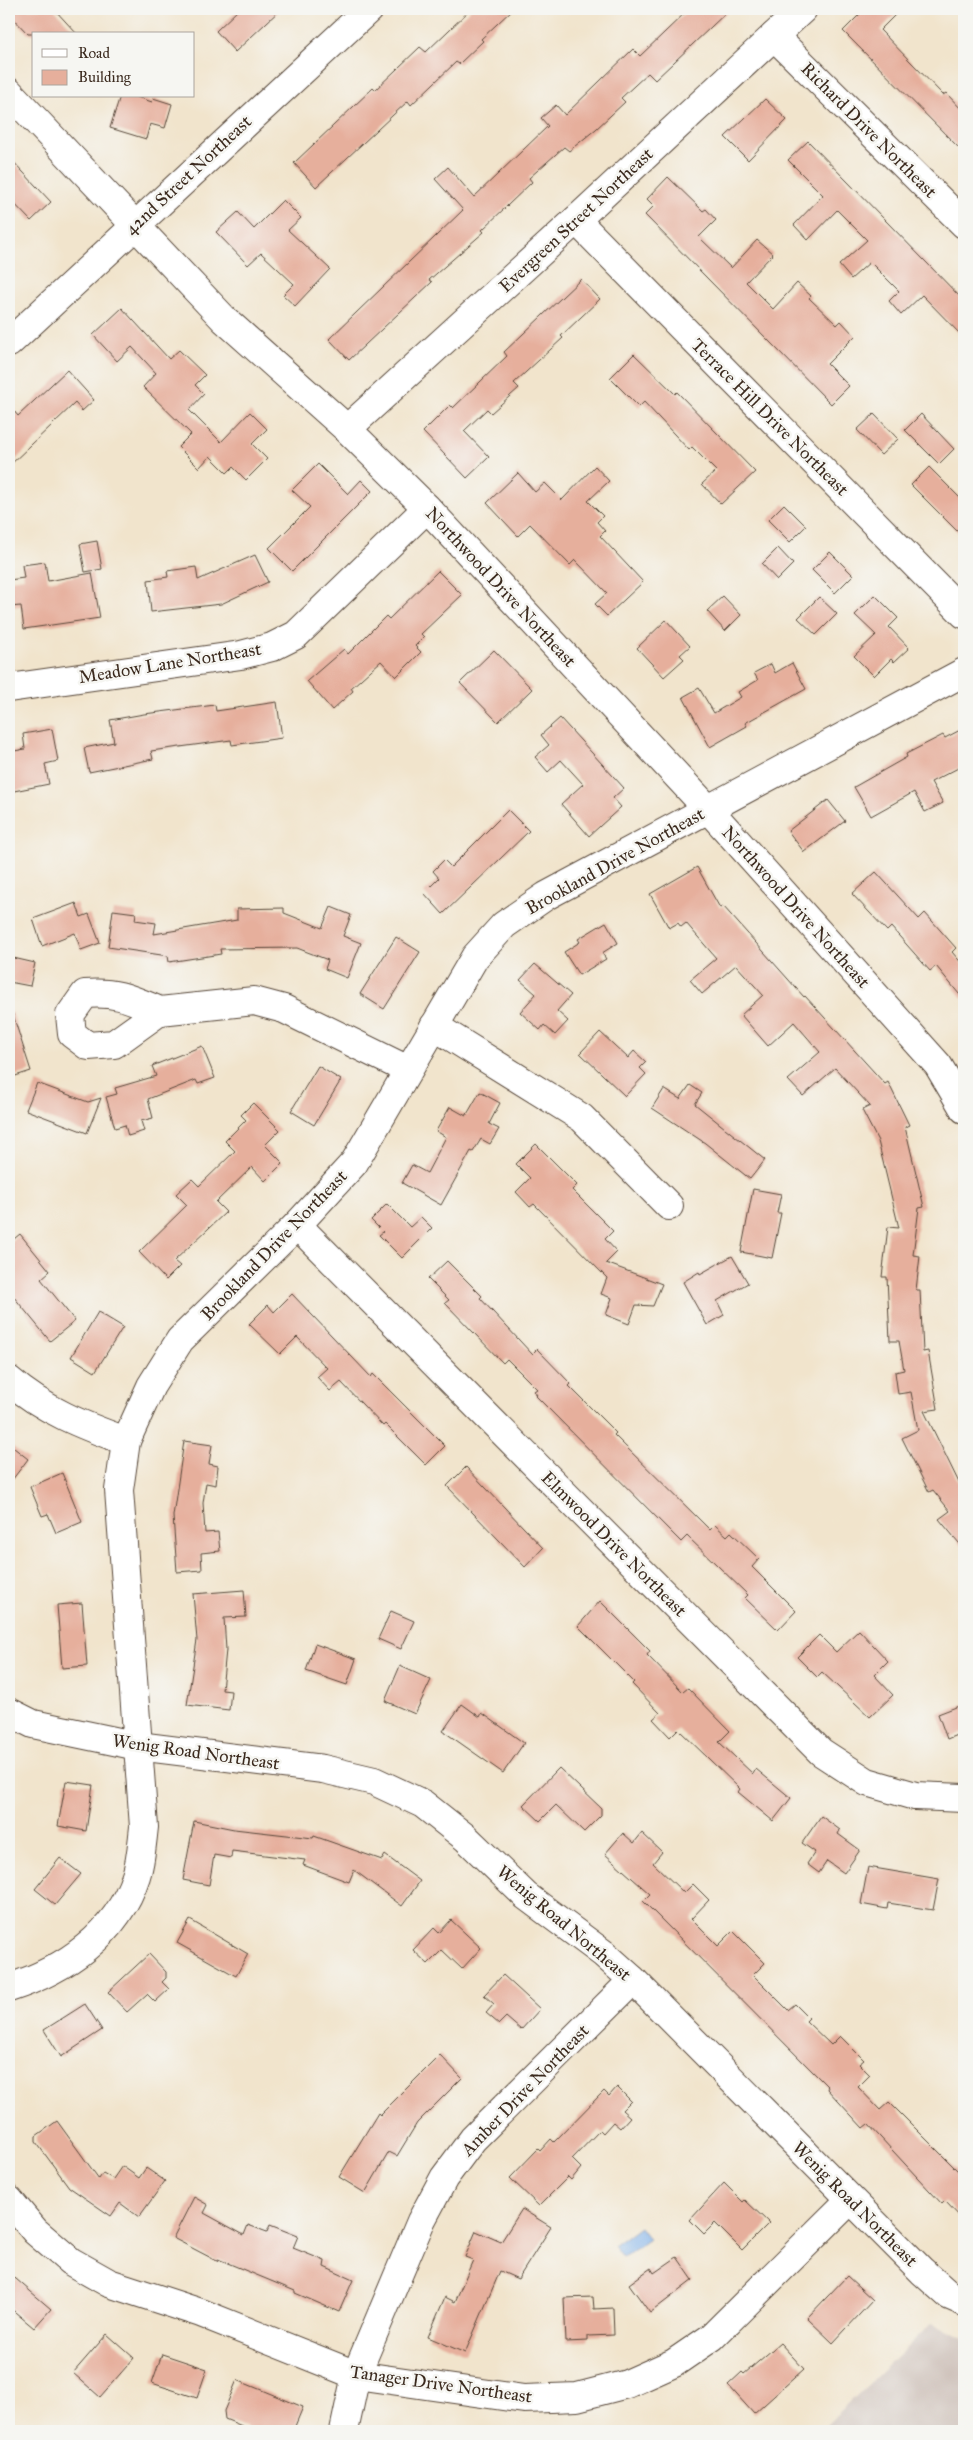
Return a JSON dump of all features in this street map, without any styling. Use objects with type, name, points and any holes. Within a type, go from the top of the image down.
[{"type":"street","name":"42nd Street Northeast","points":[[9,343],[369,9]]},
{"type":"street","name":"Evergreen Street Northeast","points":[[347,429],[803,9]]},
{"type":"street","name":"Richard Drive Northeast","points":[[774,36],[964,224]]},
{"type":"street","name":"Northwood Drive Northeast","points":[[9,92],[224,319],[347,429],[427,508],[708,809],[938,1065],[964,1109]]},
{"type":"street","name":"Terrace Hill Drive Northeast","points":[[576,220],[964,614]]},
{"type":"street","name":"Meadow Lane Northeast","points":[[9,688],[240,654],[272,646],[296,635],[427,508]]},
{"type":"street","name":"Brookland Drive Northeast","points":[[9,1988],[32,1980],[82,1952],[116,1917],[136,1876],[144,1827],[122,1553],[119,1490],[126,1441],[151,1386],[180,1340],[298,1225],[354,1163],[475,957],[504,925],[546,896],[964,672]]},
{"type":"street","points":[[160,1011],[254,1001],[284,1009],[408,1070]]},
{"type":"street","points":[[434,1026],[582,1118],[669,1206]]},
{"type":"street","name":"Elmwood Drive Northeast","points":[[298,1225],[821,1752],[867,1782],[915,1796],[964,1798]]},
{"type":"street","points":[[9,1380],[26,1395],[76,1423],[126,1441]]},
{"type":"street","name":"Wenig Road Northeast","points":[[9,1712],[33,1724],[138,1746],[323,1769],[374,1781],[423,1804],[466,1838],[526,1896],[604,1954],[633,1980],[922,2271],[950,2296],[964,2302]]},
{"type":"street","name":"Amber Drive Northeast","points":[[344,2431],[356,2375],[421,2221],[444,2178],[473,2140],[633,1980]]},
{"type":"street","name":"Tanager Drive Northeast","points":[[9,2200],[35,2231],[70,2261],[109,2283],[201,2313],[356,2375],[524,2399],[577,2397],[627,2384],[674,2363],[712,2337],[850,2200]]},
{"type":"shaded area","points":[[932,2323],[964,2337],[964,2431],[820,2431]]},
{"type":"water","points":[[640,2227],[649,2239],[623,2258],[614,2246]]},
{"type":"building","points":[[9,9],[54,9],[75,32],[32,32],[32,34],[28,34],[9,14]]},
{"type":"building","points":[[239,9],[281,9],[235,52],[216,31]]},
{"type":"building","points":[[471,9],[513,9],[481,39],[483,41],[459,64],[456,62],[411,105],[408,101],[316,187],[294,163],[373,88],[375,90],[420,47],[426,52]]},
{"type":"building","points":[[689,9],[730,9],[655,80],[648,73],[621,98],[625,102],[596,129],[569,151],[564,147],[529,178],[532,182],[482,230],[484,232],[429,280],[432,282],[349,360],[329,339],[463,210],[435,179],[448,167],[474,197],[548,126],[541,118],[556,105],[565,115],[633,49],[640,56]]},
{"type":"building","points":[[865,9],[901,9],[880,30],[943,95],[946,93],[964,112],[964,153],[843,31]]},
{"type":"building","points":[[119,98],[140,98],[152,102],[153,98],[172,104],[165,128],[150,124],[146,139],[110,128]]},
{"type":"building","points":[[765,99],[787,120],[748,160],[725,137]]},
{"type":"building","points":[[808,141],[964,301],[964,338],[922,295],[901,315],[889,301],[899,291],[870,262],[851,279],[839,265],[867,240],[837,210],[808,240],[794,225],[823,195],[788,160]]},
{"type":"building","points":[[9,157],[51,202],[31,221],[9,198]]},
{"type":"building","points":[[668,177],[703,211],[706,209],[716,220],[699,237],[731,268],[757,240],[773,254],[746,282],[773,309],[797,283],[811,296],[809,298],[837,325],[841,321],[855,336],[827,364],[849,386],[831,404],[645,215],[654,206],[647,199]]},
{"type":"building","points":[[283,200],[301,218],[288,230],[330,269],[295,306],[283,295],[294,284],[261,253],[248,265],[216,232],[238,212],[254,229]]},
{"type":"building","points":[[581,279],[600,299],[561,336],[563,338],[514,383],[519,388],[491,413],[487,409],[464,431],[489,457],[467,478],[423,432],[450,405],[453,408],[507,356],[504,352]]},
{"type":"building","points":[[122,308],[169,359],[179,350],[205,375],[195,385],[204,394],[189,410],[221,442],[250,412],[267,429],[252,444],[267,459],[246,480],[233,467],[227,473],[210,456],[199,468],[178,447],[191,434],[143,387],[156,373],[132,347],[117,361],[93,335]]},
{"type":"building","points":[[634,354],[675,394],[677,392],[755,472],[721,504],[702,484],[716,471],[692,447],[689,450],[644,402],[639,407],[610,378]]},
{"type":"building","points":[[67,370],[94,400],[82,411],[75,403],[9,466],[9,405],[18,416]]},
{"type":"building","points":[[874,414],[898,439],[881,455],[857,430]]},
{"type":"building","points":[[921,414],[954,449],[939,464],[905,430]]},
{"type":"building","points":[[318,464],[348,494],[361,480],[372,491],[292,571],[269,548],[310,507],[292,490]]},
{"type":"building","points":[[595,466],[609,481],[588,501],[603,516],[597,522],[605,531],[600,536],[643,582],[607,616],[595,604],[607,593],[575,560],[570,565],[530,524],[518,536],[487,503],[518,473],[535,492],[545,483],[562,500]]},
{"type":"building","points":[[929,467],[964,502],[964,538],[911,485]]},
{"type":"building","points":[[784,504],[806,526],[790,542],[768,520]]},
{"type":"building","points":[[97,541],[102,569],[85,572],[80,544]]},
{"type":"building","points":[[778,548],[793,564],[777,580],[762,564]]},
{"type":"building","points":[[830,552],[853,575],[835,593],[812,570]]},
{"type":"building","points":[[255,555],[268,582],[221,604],[151,612],[148,580],[168,577],[167,571],[196,567],[198,580]]},
{"type":"building","points":[[45,562],[48,581],[92,573],[100,618],[24,629],[21,606],[9,607],[9,580],[24,578],[22,565]]},
{"type":"building","points":[[438,571],[462,595],[421,634],[424,637],[415,646],[421,652],[396,677],[381,661],[351,688],[353,691],[332,710],[307,681],[344,649],[348,654],[386,616],[389,619]]},
{"type":"building","points":[[875,595],[898,618],[889,627],[909,648],[894,662],[891,659],[874,676],[854,656],[876,635],[855,615]]},
{"type":"building","points":[[723,596],[741,615],[725,631],[707,611]]},
{"type":"building","points":[[819,597],[837,614],[816,635],[798,618]]},
{"type":"building","points":[[666,620],[690,646],[680,655],[684,659],[664,677],[637,648]]},
{"type":"building","points":[[494,650],[532,689],[498,722],[460,683]]},
{"type":"building","points":[[792,663],[806,689],[745,723],[747,726],[710,747],[683,697],[699,688],[714,713],[741,697],[738,692],[758,680],[754,673],[771,664],[775,673]]},
{"type":"building","points":[[277,702],[282,738],[232,745],[231,740],[151,751],[153,759],[89,772],[84,748],[114,742],[110,720],[215,705],[216,711]]},
{"type":"building","points":[[560,718],[624,788],[613,798],[621,807],[589,836],[561,804],[583,784],[561,760],[548,772],[535,757],[549,745],[541,735]]},
{"type":"building","points":[[964,728],[964,765],[931,782],[943,803],[925,812],[914,792],[871,816],[854,787],[907,757],[906,754],[943,735],[945,738]]},
{"type":"building","points":[[52,729],[58,761],[45,764],[49,784],[9,792],[9,752],[25,749],[23,734]]},
{"type":"building","points":[[828,800],[845,821],[804,852],[788,831]]},
{"type":"building","points":[[508,810],[529,831],[443,914],[424,893],[439,878],[433,871],[444,860],[451,867]]},
{"type":"building","points":[[697,867],[720,908],[723,906],[885,1084],[888,1082],[909,1125],[905,1127],[924,1207],[919,1208],[913,1255],[920,1256],[916,1290],[920,1290],[923,1352],[928,1351],[938,1409],[924,1411],[964,1493],[964,1549],[939,1519],[950,1511],[933,1490],[929,1492],[902,1438],[918,1430],[911,1392],[898,1394],[895,1372],[904,1370],[899,1341],[890,1341],[887,1277],[882,1277],[888,1227],[899,1228],[878,1141],[862,1110],[870,1106],[835,1068],[803,1096],[788,1080],[820,1052],[794,1022],[768,1046],[741,1015],[763,995],[736,965],[702,994],[690,980],[716,958],[686,923],[681,927],[678,923],[669,928],[650,894]]},
{"type":"building","points":[[876,872],[919,919],[925,913],[956,948],[952,952],[964,966],[964,1000],[936,966],[930,971],[891,927],[887,931],[852,894]]},
{"type":"building","points":[[76,903],[81,917],[89,914],[100,943],[81,950],[75,933],[42,946],[33,919]]},
{"type":"building","points":[[331,907],[351,915],[343,936],[361,943],[347,978],[325,969],[328,960],[297,948],[220,949],[221,954],[169,962],[168,956],[108,947],[113,910],[136,913],[135,920],[156,923],[154,934],[237,920],[237,909],[284,908],[284,913],[322,928]]},
{"type":"building","points":[[606,922],[618,943],[602,953],[606,959],[579,975],[564,952],[580,942],[578,939]]},
{"type":"building","points":[[396,937],[420,952],[384,1009],[360,994]]},
{"type":"building","points":[[9,957],[35,963],[30,986],[9,982]]},
{"type":"building","points":[[535,964],[571,995],[557,1011],[568,1021],[555,1035],[544,1025],[540,1030],[520,1012],[536,994],[520,980]]},
{"type":"building","points":[[9,1012],[12,1012],[31,1071],[9,1078]]},
{"type":"building","points":[[600,1032],[628,1058],[634,1051],[646,1062],[640,1068],[646,1074],[625,1096],[580,1053]]},
{"type":"building","points":[[202,1046],[215,1078],[198,1084],[196,1080],[148,1099],[153,1118],[141,1121],[144,1131],[128,1136],[125,1125],[115,1128],[106,1097],[117,1094],[115,1088],[156,1076],[152,1066]]},
{"type":"building","points":[[318,1066],[341,1080],[314,1125],[291,1111]]},
{"type":"building","points":[[37,1083],[88,1102],[101,1098],[87,1133],[26,1110]]},
{"type":"building","points":[[690,1085],[702,1093],[695,1104],[765,1160],[750,1179],[705,1143],[652,1108],[664,1089],[680,1099]]},
{"type":"building","points":[[480,1092],[500,1103],[489,1124],[499,1129],[490,1144],[481,1139],[473,1152],[471,1151],[441,1205],[402,1183],[412,1165],[427,1173],[446,1137],[436,1131],[450,1107],[466,1116]]},
{"type":"building","points":[[253,1103],[280,1130],[265,1145],[283,1163],[265,1181],[252,1167],[216,1202],[226,1212],[174,1261],[180,1266],[166,1280],[139,1252],[187,1205],[176,1194],[192,1179],[199,1186],[235,1151],[225,1141],[246,1120],[241,1115]]},
{"type":"building","points":[[536,1144],[577,1185],[572,1190],[613,1231],[605,1239],[617,1252],[606,1263],[662,1284],[653,1306],[636,1305],[629,1324],[606,1315],[612,1298],[601,1294],[607,1278],[534,1204],[530,1207],[516,1192],[530,1178],[516,1164]]},
{"type":"building","points":[[753,1189],[781,1194],[777,1213],[781,1213],[772,1258],[741,1252]]},
{"type":"building","points":[[387,1204],[410,1227],[421,1217],[432,1228],[402,1258],[379,1235],[383,1232],[371,1220]]},
{"type":"building","points":[[20,1234],[50,1271],[41,1279],[75,1321],[50,1341],[9,1291],[9,1243]]},
{"type":"building","points":[[732,1256],[748,1283],[717,1301],[724,1315],[707,1325],[683,1282]]},
{"type":"building","points":[[447,1261],[482,1296],[480,1298],[532,1354],[537,1349],[571,1384],[569,1386],[616,1433],[614,1435],[710,1530],[715,1525],[727,1536],[731,1532],[759,1559],[752,1567],[796,1611],[778,1630],[745,1598],[748,1595],[687,1536],[681,1542],[536,1396],[534,1391],[537,1389],[507,1359],[503,1363],[445,1303],[449,1300],[428,1279]]},
{"type":"building","points":[[292,1294],[371,1377],[373,1374],[445,1446],[426,1465],[385,1424],[383,1426],[341,1382],[330,1391],[317,1377],[327,1368],[297,1337],[280,1354],[249,1324],[268,1305],[274,1312]]},
{"type":"building","points":[[98,1312],[123,1327],[95,1372],[71,1357]]},
{"type":"building","points":[[184,1441],[212,1445],[209,1464],[218,1466],[216,1485],[206,1483],[203,1503],[205,1533],[218,1532],[220,1551],[201,1553],[202,1570],[177,1572],[173,1516]]},
{"type":"building","points":[[9,1444],[28,1459],[9,1484]]},
{"type":"building","points":[[466,1467],[543,1548],[525,1567],[447,1486]]},
{"type":"building","points":[[62,1473],[82,1522],[56,1533],[48,1514],[42,1516],[30,1487]]},
{"type":"building","points":[[244,1590],[246,1617],[224,1618],[226,1650],[222,1690],[231,1691],[229,1710],[187,1705],[197,1640],[193,1594]]},
{"type":"building","points":[[600,1601],[650,1651],[647,1655],[683,1692],[688,1688],[730,1731],[719,1742],[753,1774],[756,1769],[791,1798],[773,1821],[738,1792],[740,1789],[678,1729],[670,1737],[653,1719],[660,1713],[632,1684],[634,1682],[578,1626]]},
{"type":"building","points":[[82,1603],[87,1666],[62,1668],[57,1605]]},
{"type":"building","points":[[391,1611],[414,1621],[401,1649],[378,1639]]},
{"type":"building","points":[[859,1630],[888,1661],[874,1675],[893,1695],[870,1717],[822,1672],[817,1677],[797,1657],[819,1635],[836,1652]]},
{"type":"building","points":[[315,1644],[356,1659],[347,1685],[306,1671]]},
{"type":"building","points":[[400,1666],[431,1680],[415,1714],[385,1701]]},
{"type":"building","points":[[462,1704],[480,1717],[482,1713],[524,1743],[503,1773],[443,1731]]},
{"type":"building","points":[[964,1704],[964,1732],[947,1739],[938,1714]]},
{"type":"building","points":[[559,1768],[601,1808],[601,1815],[584,1832],[556,1805],[540,1821],[523,1805]]},
{"type":"building","points":[[66,1781],[93,1785],[86,1831],[58,1826]]},
{"type":"building","points":[[821,1816],[840,1830],[838,1834],[860,1850],[844,1873],[827,1861],[819,1873],[807,1864],[815,1852],[802,1843]]},
{"type":"building","points":[[194,1821],[234,1829],[313,1838],[314,1836],[382,1860],[385,1855],[420,1881],[402,1906],[354,1870],[349,1882],[303,1865],[305,1860],[232,1851],[231,1858],[214,1855],[209,1885],[183,1880]]},
{"type":"building","points":[[623,1833],[634,1843],[642,1833],[662,1852],[653,1863],[684,1893],[693,1884],[709,1900],[691,1919],[718,1946],[733,1931],[765,1963],[753,1975],[788,2010],[795,2004],[809,2018],[806,2021],[831,2045],[840,2036],[864,2060],[859,2064],[870,2075],[858,2087],[880,2110],[889,2102],[964,2177],[964,2221],[945,2201],[942,2204],[868,2124],[863,2128],[827,2089],[828,2087],[643,1901],[650,1894],[605,1854]]},
{"type":"building","points":[[60,1858],[81,1874],[55,1905],[35,1889]]},
{"type":"building","points":[[868,1867],[939,1879],[933,1910],[888,1903],[887,1909],[861,1904]]},
{"type":"building","points":[[190,1920],[248,1954],[236,1976],[177,1943]]},
{"type":"building","points":[[451,1920],[481,1948],[462,1969],[442,1950],[428,1964],[413,1950],[434,1928],[439,1933]]},
{"type":"building","points":[[149,1954],[166,1972],[166,1978],[162,1982],[169,1989],[155,2002],[147,1994],[127,2012],[108,1992]]},
{"type":"building","points":[[503,1975],[540,2009],[521,2030],[506,2017],[499,2024],[486,2013],[494,2004],[484,1995]]},
{"type":"building","points":[[85,2004],[102,2030],[61,2057],[44,2030]]},
{"type":"building","points":[[440,2055],[462,2078],[417,2123],[397,2156],[389,2152],[365,2193],[339,2177],[378,2113],[380,2115]]},
{"type":"building","points":[[617,2087],[631,2101],[622,2110],[630,2117],[620,2128],[613,2122],[603,2133],[600,2130],[572,2159],[581,2168],[571,2180],[568,2177],[539,2206],[510,2178],[538,2149],[540,2151],[551,2139],[554,2142],[604,2091],[609,2096]]},
{"type":"building","points":[[57,2121],[99,2179],[103,2173],[113,2179],[122,2166],[139,2178],[146,2168],[165,2181],[139,2217],[120,2203],[111,2216],[69,2187],[36,2142],[36,2136]]},
{"type":"building","points":[[724,2183],[743,2202],[745,2200],[769,2223],[742,2250],[715,2223],[704,2234],[690,2220]]},
{"type":"building","points":[[194,2197],[208,2205],[204,2213],[244,2235],[248,2225],[267,2232],[270,2225],[298,2236],[293,2248],[325,2261],[324,2267],[353,2280],[339,2312],[295,2293],[295,2291],[218,2259],[217,2261],[173,2238]]},
{"type":"building","points":[[522,2209],[551,2227],[518,2279],[500,2271],[465,2353],[428,2337],[445,2297],[455,2302],[473,2260],[465,2257],[476,2231],[501,2242]]},
{"type":"building","points":[[677,2257],[693,2280],[650,2313],[629,2284],[651,2268],[654,2273]]},
{"type":"building","points":[[9,2273],[51,2309],[34,2328],[9,2307]]},
{"type":"building","points":[[847,2276],[873,2300],[833,2343],[807,2318]]},
{"type":"building","points":[[593,2297],[594,2309],[613,2308],[614,2335],[588,2336],[588,2341],[566,2342],[564,2298]]},
{"type":"building","points":[[107,2334],[134,2358],[100,2397],[73,2373]]},
{"type":"building","points":[[780,2343],[804,2369],[754,2414],[728,2385]]},
{"type":"building","points":[[162,2354],[207,2369],[197,2398],[152,2383]]},
{"type":"building","points":[[237,2380],[303,2407],[293,2431],[254,2431],[225,2419],[224,2411]]}]
